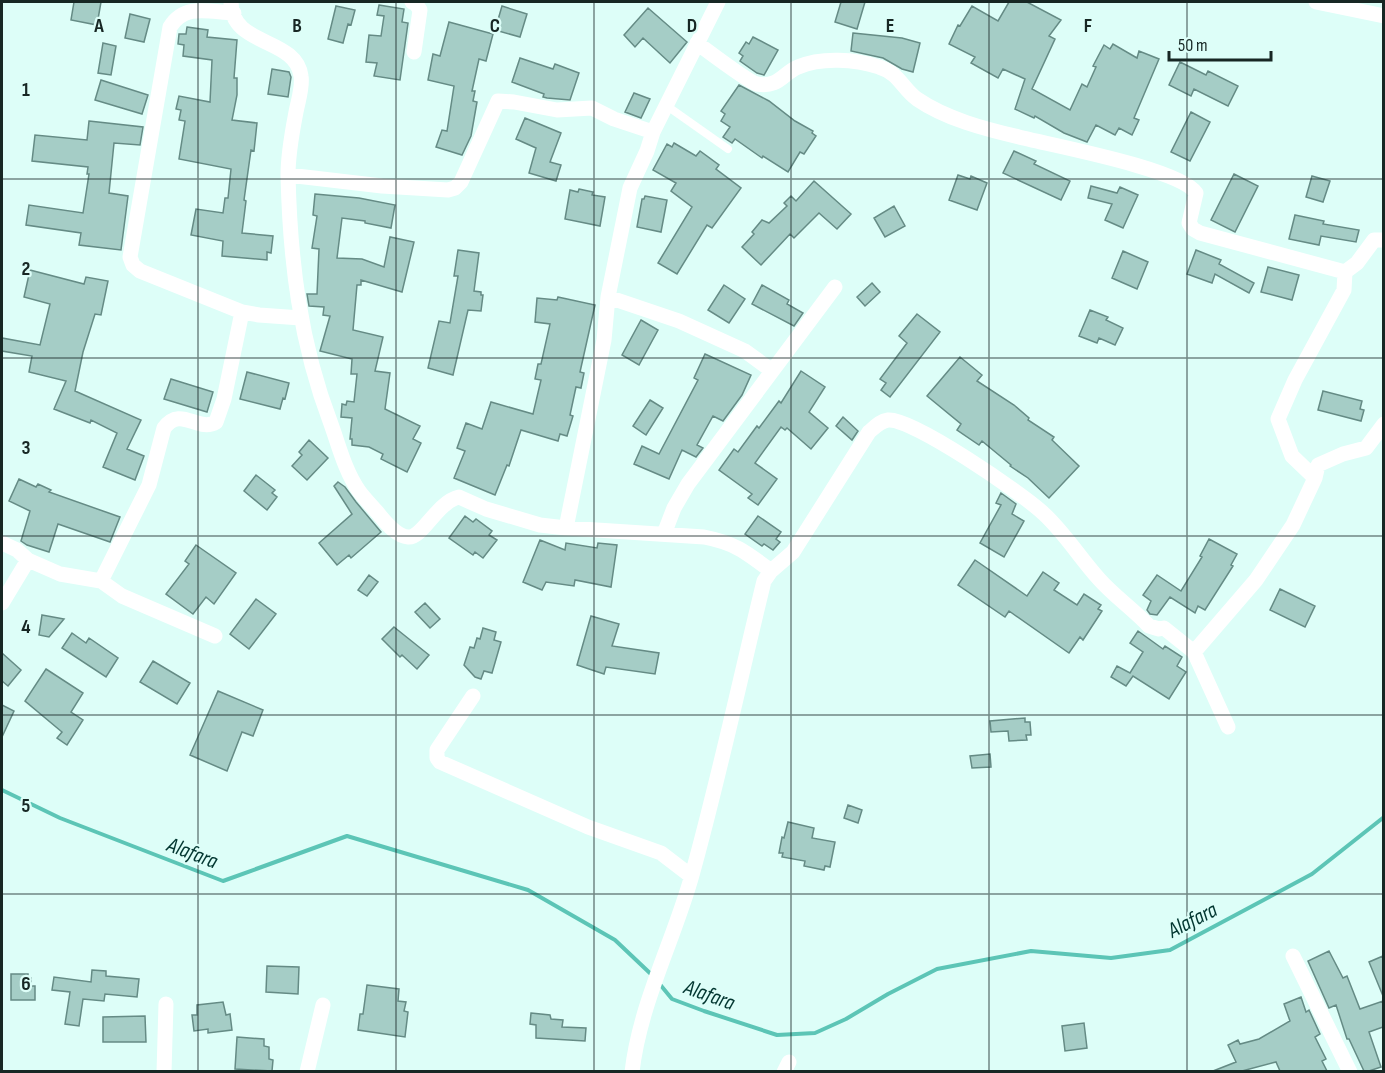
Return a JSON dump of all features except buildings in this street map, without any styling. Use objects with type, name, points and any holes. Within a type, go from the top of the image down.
[{"type":"street","points":[[412,2],[420,10],[414,52]]},
{"type":"street","points":[[566,528],[604,340],[608,297],[630,188],[653,132],[718,2]]},
{"type":"street","points":[[1316,2],[1383,16]]},
{"type":"street","points":[[301,318],[242,312],[140,271],[132,265],[130,257],[170,27],[176,17],[183,12],[232,7],[243,29],[253,38],[288,53],[297,64],[301,76],[289,145],[288,175],[295,283],[306,347],[321,399],[347,469],[359,491],[386,522],[400,535],[408,538],[416,536],[444,503],[459,497],[486,509],[540,525],[721,540],[742,548],[771,572]]},
{"type":"street","points":[[697,43],[755,83],[773,83],[783,79],[796,67],[822,61],[850,62],[880,67],[898,77],[915,98],[958,120],[1017,137],[1096,153],[1190,186],[1196,193],[1189,223],[1200,233],[1345,272]]},
{"type":"street","points":[[288,175],[382,186],[448,190],[455,188],[461,182],[498,101],[557,110],[592,108],[614,119],[653,132]]},
{"type":"street","points":[[1315,478],[1292,456],[1278,419],[1295,380],[1344,290],[1345,272],[1357,263],[1374,240],[1383,240]]},
{"type":"street","points":[[664,534],[674,508],[688,484],[835,286]]},
{"type":"street","points":[[608,297],[680,321],[745,351],[771,370]]},
{"type":"street","points":[[101,581],[149,485],[164,428],[168,422],[177,418],[207,426],[216,422],[224,399],[242,312]]},
{"type":"street","points":[[632,1071],[650,999],[691,876],[764,581],[793,552],[869,432],[880,423],[888,420],[898,421],[913,427],[977,464],[1032,503],[1046,516],[1102,582],[1149,626],[1164,628],[1194,652],[1228,727]]},
{"type":"street","points":[[1194,652],[1256,580],[1293,525],[1315,478],[1318,465],[1343,454],[1366,448],[1383,424]]},
{"type":"street","points":[[2,543],[17,550],[28,560],[60,574],[101,581],[122,596],[215,636]]},
{"type":"street","points":[[2,603],[28,560]]},
{"type":"street","points":[[473,696],[437,750],[436,758],[440,762],[588,827],[661,853],[691,876]]},
{"type":"street","points":[[1293,956],[1350,1071]]},
{"type":"street","points":[[164,1071],[166,1004]]},
{"type":"street","points":[[307,1071],[323,1005]]},
{"type":"lane","points":[[667,106],[728,149]]},
{"type":"waterway","name":"Alafara","points":[[2,790],[60,818],[223,881],[347,836],[528,890],[615,940],[653,976]]},
{"type":"waterway","name":"Alafara","points":[[658,982],[672,999],[777,1035],[815,1033],[846,1019],[937,969],[1031,951],[1111,958],[1170,950],[1312,874],[1384,817]]}]
